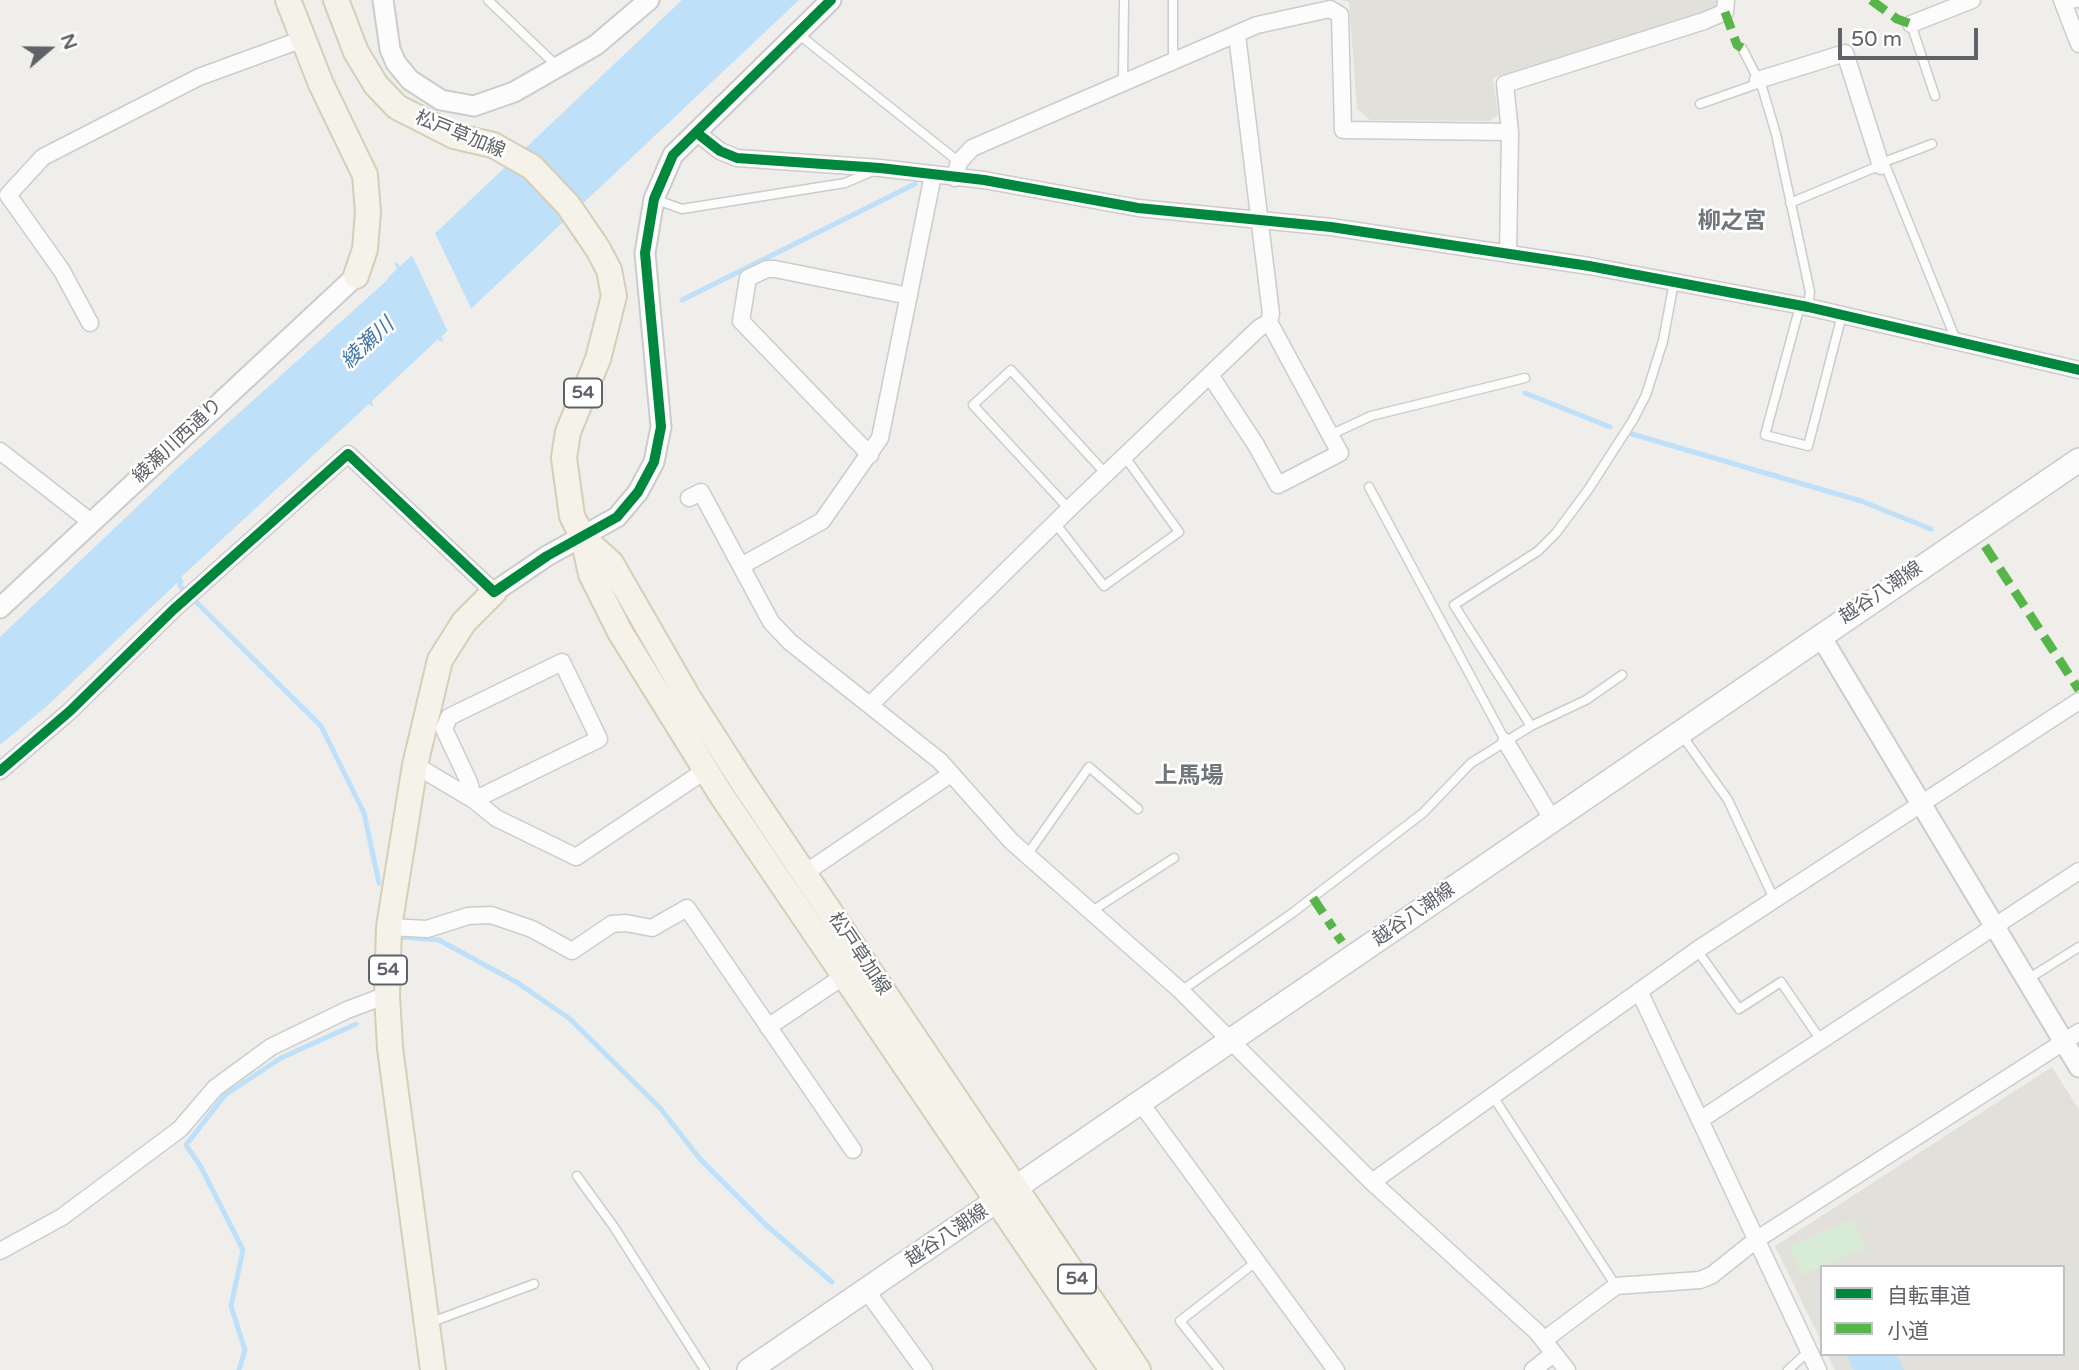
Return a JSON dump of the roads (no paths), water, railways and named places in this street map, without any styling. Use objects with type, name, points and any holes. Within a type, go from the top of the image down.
[{"type":"main road","points":[[288,0],[365,175],[368,212],[365,249],[356,276]]},
{"type":"main road","name":"松戸草加線","points":[[336,0],[356,52],[376,85],[397,107],[454,136],[493,145],[532,167],[583,224],[598,249],[609,271],[614,296],[598,359],[568,432],[565,458],[572,516],[583,538],[591,574],[620,632],[706,770],[844,975],[1138,1370]]},
{"type":"main road","name":"越谷八潮線","points":[[749,1370],[1819,635],[2079,460]]},
{"type":"main road","name":"松戸草加線","points":[[583,538],[611,564],[688,697],[805,873],[1007,1195],[1112,1370]]},
{"type":"main road","name":"54","points":[[433,1370],[394,1088],[387,995],[389,927],[415,765],[440,660],[464,622],[494,592]]},
{"type":"street","points":[[383,0],[386,34],[396,63],[425,92],[459,105],[487,104],[558,66],[596,45],[649,0]]},
{"type":"street","points":[[0,771],[70,711],[173,610],[348,454],[494,592],[547,556],[583,538],[617,516],[638,492],[654,462],[661,427],[645,253],[654,199],[673,155],[831,0]]},
{"type":"street","points":[[1508,254],[1510,132],[1505,84],[1704,21],[1725,12],[1726,0]]},
{"type":"street","points":[[1911,24],[1972,0]]},
{"type":"street","points":[[2068,2],[2079,44]]},
{"type":"street","points":[[957,170],[972,148],[1123,81],[1237,36],[1257,25],[1330,9],[1340,15],[1343,130],[1510,132]]},
{"type":"street","points":[[1210,374],[1256,445],[1278,485],[1340,453],[1269,323],[1271,314],[1237,36]]},
{"type":"street","points":[[90,323],[62,271],[8,195],[43,157],[198,78],[303,39]]},
{"type":"street","points":[[1759,81],[1845,53],[1883,165]]},
{"type":"street","points":[[697,133],[720,151],[737,158],[880,168],[933,175],[957,170],[1138,208],[1260,218],[1508,254],[1674,282],[1842,315],[2079,370]]},
{"type":"street","points":[[741,566],[822,521],[880,438],[933,175]]},
{"type":"street","points":[[870,455],[741,321],[748,278],[767,269],[775,269],[909,296]]},
{"type":"street","name":"綾瀬川西通り","points":[[0,608],[356,276]]},
{"type":"street","points":[[871,704],[1210,374],[1259,328],[1269,323]]},
{"type":"street","points":[[0,451],[91,522]]},
{"type":"street","points":[[689,498],[701,492],[771,622],[790,642],[871,704],[951,774],[1027,855],[1181,991],[1229,1042],[1372,1182],[1544,1340],[1567,1370]]},
{"type":"street","points":[[1819,635],[2026,980],[2071,1037],[2079,1067]]},
{"type":"street","points":[[562,662],[599,739],[474,800],[469,782],[444,729],[449,717],[562,662]]},
{"type":"street","points":[[1372,1182],[1697,950],[2079,701]]},
{"type":"street","points":[[1506,742],[1552,820]]},
{"type":"street","points":[[415,765],[474,800],[496,818],[576,857],[706,770]]},
{"type":"street","points":[[805,873],[951,774]]},
{"type":"street","points":[[1699,1120],[2079,871]]},
{"type":"street","points":[[389,927],[428,929],[468,916],[491,915],[532,929],[572,951],[612,924],[626,923],[652,928],[687,908],[853,1150]]},
{"type":"street","points":[[768,1027],[844,975]]},
{"type":"street","points":[[1639,991],[1818,1370]]},
{"type":"street","points":[[0,1251],[62,1217],[180,1129],[215,1088],[271,1047],[387,995]]},
{"type":"street","points":[[1544,1340],[1616,1286],[1700,1280],[1712,1275],[1756,1240],[2071,1037]]},
{"type":"street","points":[[1140,1102],[1336,1370]]},
{"type":"street","points":[[866,1290],[924,1370]]},
{"type":"street","points":[[1533,1370],[1553,1354]]},
{"type":"lane","points":[[488,0],[558,66]]},
{"type":"lane","points":[[1123,81],[1124,0]]},
{"type":"lane","points":[[1173,0],[1173,61]]},
{"type":"lane","points":[[1911,24],[1936,96]]},
{"type":"lane","points":[[797,33],[957,170]]},
{"type":"lane","points":[[1742,48],[1759,81],[1776,134],[1810,292],[1765,435],[1808,446],[1842,315]]},
{"type":"lane","points":[[1700,104],[1759,81]]},
{"type":"lane","points":[[1790,203],[1932,144]]},
{"type":"lane","points":[[1883,165],[1955,340]]},
{"type":"lane","points":[[654,199],[682,209],[845,183],[880,168]]},
{"type":"lane","points":[[1531,726],[1454,605],[1538,551],[1556,533],[1588,490],[1633,421],[1646,395],[1663,341],[1674,282]]},
{"type":"lane","points":[[1069,509],[973,405],[1011,370],[1106,474]]},
{"type":"lane","points":[[1330,435],[1371,416],[1525,378]]},
{"type":"lane","points":[[1055,523],[1104,586],[1179,532],[1125,457]]},
{"type":"lane","points":[[1369,487],[1506,742]]},
{"type":"lane","points":[[1181,991],[1390,839],[1423,813],[1471,763],[1531,726],[1586,700],[1622,676]]},
{"type":"lane","points":[[1679,732],[1728,800],[1774,899]]},
{"type":"lane","points":[[1027,855],[1089,767],[1138,809]]},
{"type":"lane","points":[[1092,911],[1174,858]]},
{"type":"lane","points":[[2026,980],[2079,947]]},
{"type":"lane","points":[[1697,950],[1739,1009],[1781,982],[1819,1039]]},
{"type":"lane","points":[[1492,1095],[1616,1286]]},
{"type":"lane","points":[[577,1176],[614,1227],[705,1370]]},
{"type":"lane","points":[[1219,1370],[1180,1321],[1257,1261]]},
{"type":"lane","points":[[427,1324],[534,1284]]},
{"type":"lane","points":[[1788,1370],[1809,1351]]},
{"type":"water","name":"綾瀬川","points":[[682,0],[799,0],[441,337],[444,342],[437,340],[372,401],[373,407],[369,404],[181,577],[184,582],[180,586],[177,583],[47,706],[0,745],[0,637],[181,465],[384,283],[397,268],[394,264],[396,262],[400,266],[408,259]]},
{"type":"water","points":[[1847,1356],[1897,1356],[1904,1370],[1854,1370]]},
{"type":"waterway","points":[[682,300],[915,184]]},
{"type":"waterway","points":[[1525,393],[1610,427]]},
{"type":"waterway","points":[[1632,434],[1861,501],[1931,529]]},
{"type":"waterway","points":[[180,586],[321,726],[364,813],[379,883]]},
{"type":"waterway","points":[[402,937],[439,940],[518,983],[570,1019],[660,1108],[700,1159],[767,1226],[832,1282]]},
{"type":"waterway","points":[[239,1370],[245,1350],[231,1306],[243,1250],[201,1167],[186,1145],[225,1095],[281,1058],[356,1024]]},
{"type":"district","name":"柳之宮","points":[[1732,222]]},
{"type":"district","name":"上馬場","points":[[1189,777]]}]
